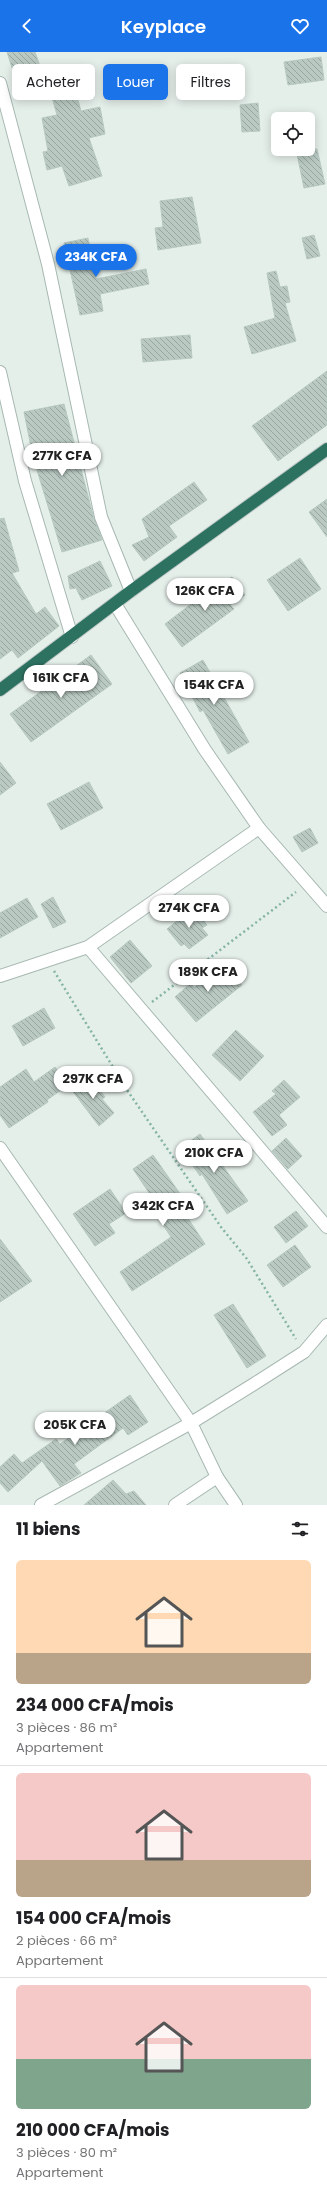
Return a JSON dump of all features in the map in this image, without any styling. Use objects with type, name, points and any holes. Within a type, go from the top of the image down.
[{"type":"highway","points":[[0,690],[131,591],[327,449]]},
{"type":"street","points":[[0,83],[48,264],[101,517],[131,591]]},
{"type":"street","points":[[0,372],[25,481],[72,636]]},
{"type":"street","points":[[115,604],[205,750],[259,828],[307,883],[325,901]]},
{"type":"street","points":[[0,976],[48,962],[88,947],[259,828]]},
{"type":"street","points":[[88,947],[327,1227]]},
{"type":"street","points":[[0,1148],[191,1423],[217,1477],[236,1505]]},
{"type":"street","points":[[41,1505],[191,1423],[304,1352],[327,1325]]},
{"type":"street","points":[[175,1505],[217,1477]]},
{"type":"path","points":[[142,1010],[307,883]]},
{"type":"path","points":[[48,962],[127,1090],[221,1227],[247,1259],[304,1352]]},
{"type":"building","points":[[7,52],[35,52],[39,64],[12,64],[12,68]]},
{"type":"building","points":[[321,57],[324,80],[288,85],[284,62]]},
{"type":"building","points":[[53,100],[78,100],[81,111],[100,107],[105,134],[89,138],[102,176],[69,186],[62,166],[47,170],[43,152],[48,151],[42,118],[57,115]]},
{"type":"building","points":[[258,103],[260,131],[242,132],[240,105]]},
{"type":"building","points":[[315,149],[317,149],[325,184],[304,188],[297,156],[315,156]]},
{"type":"building","points":[[192,197],[201,243],[158,250],[155,228],[163,227],[160,201]]},
{"type":"building","points":[[314,235],[320,256],[307,259],[302,238]]},
{"type":"building","points":[[88,238],[96,279],[146,269],[149,284],[100,294],[103,311],[80,315],[64,243]]},
{"type":"building","points":[[276,271],[280,287],[287,286],[290,302],[285,303],[296,341],[252,354],[244,327],[275,318],[267,273]]},
{"type":"building","points":[[190,335],[192,358],[143,362],[141,339]]},
{"type":"building","points":[[327,371],[327,425],[278,461],[252,426]]},
{"type":"building","points":[[64,404],[94,519],[102,540],[62,552],[33,457],[24,412]]},
{"type":"building","points":[[194,482],[207,500],[169,526],[177,537],[144,561],[132,545],[149,537],[142,519]]},
{"type":"building","points":[[327,499],[327,537],[309,512]]},
{"type":"building","points":[[4,518],[19,571],[12,573],[36,614],[45,607],[59,626],[18,658],[12,650],[0,659],[0,519]]},
{"type":"building","points":[[300,558],[321,589],[288,611],[267,580]]},
{"type":"building","points":[[100,561],[112,586],[82,600],[76,588],[70,589],[68,576]]},
{"type":"building","points":[[232,577],[245,595],[230,605],[234,609],[182,647],[165,624],[212,588]]},
{"type":"building","points":[[91,655],[112,684],[31,742],[10,714]]},
{"type":"building","points":[[203,660],[249,742],[228,754],[203,710],[200,712],[180,673]]},
{"type":"building","points":[[0,762],[16,783],[0,795]]},
{"type":"building","points":[[89,782],[103,808],[61,830],[47,804]]},
{"type":"building","points":[[310,828],[318,843],[302,852],[293,837]]},
{"type":"building","points":[[53,897],[66,922],[53,928],[41,904]]},
{"type":"building","points":[[27,898],[38,917],[0,938],[0,913]]},
{"type":"building","points":[[193,908],[207,925],[202,928],[208,935],[189,949],[184,944],[181,946],[167,929]]},
{"type":"building","points":[[130,940],[152,966],[131,983],[110,957]]},
{"type":"building","points":[[222,963],[242,985],[196,1022],[175,997],[191,983],[194,988]]},
{"type":"building","points":[[44,1008],[55,1028],[23,1046],[12,1026]]},
{"type":"building","points":[[236,1030],[264,1056],[240,1081],[212,1055]]},
{"type":"building","points":[[55,1067],[68,1085],[47,1100],[48,1102],[9,1128],[0,1115],[0,1087],[26,1069],[34,1082]]},
{"type":"building","points":[[89,1076],[105,1097],[102,1099],[114,1113],[99,1126],[71,1089]]},
{"type":"building","points":[[284,1080],[300,1097],[279,1115],[287,1125],[272,1136],[253,1112],[276,1094],[272,1091]]},
{"type":"building","points":[[200,1134],[248,1201],[227,1214],[202,1174],[200,1176],[181,1148]]},
{"type":"building","points":[[286,1138],[302,1156],[288,1169],[272,1151]]},
{"type":"building","points":[[153,1155],[183,1198],[177,1202],[205,1244],[132,1291],[120,1272],[171,1237],[161,1222],[166,1218],[133,1169]]},
{"type":"building","points":[[110,1189],[126,1213],[109,1224],[115,1233],[95,1246],[73,1214]]},
{"type":"building","points":[[296,1211],[308,1226],[286,1243],[274,1227]]},
{"type":"building","points":[[0,1239],[32,1281],[0,1302]]},
{"type":"building","points":[[295,1245],[311,1267],[283,1287],[267,1265]]},
{"type":"building","points":[[233,1304],[266,1356],[247,1368],[214,1315]]},
{"type":"building","points":[[130,1395],[148,1422],[128,1435],[123,1428],[74,1464],[81,1473],[60,1486],[42,1461],[8,1492],[0,1483],[0,1467],[14,1454],[22,1463],[56,1439],[60,1444]]},
{"type":"building","points":[[113,1480],[126,1494],[134,1491],[146,1505],[84,1505]]}]
